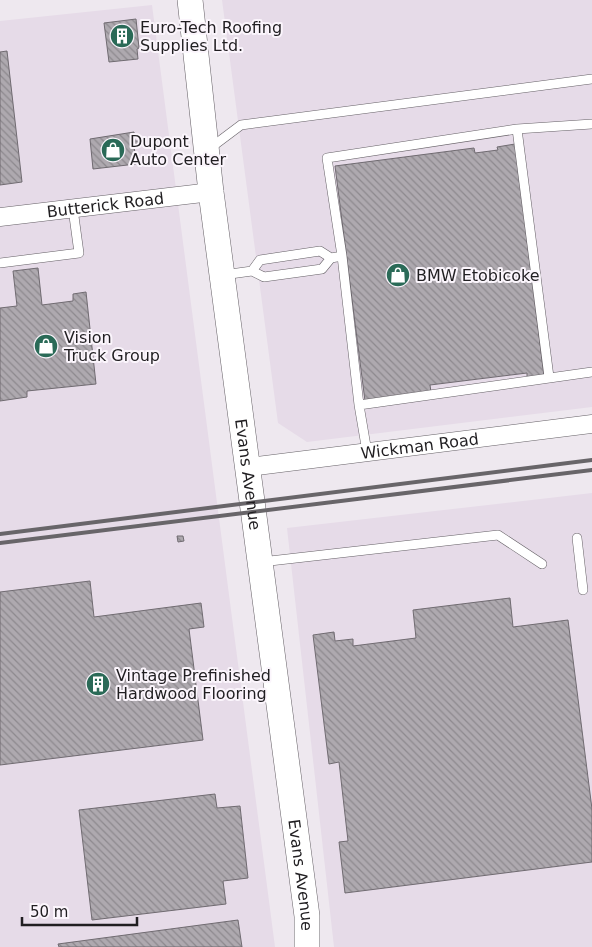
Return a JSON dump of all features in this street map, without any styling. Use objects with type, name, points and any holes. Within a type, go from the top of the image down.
[{"type":"main road","name":"Evans Avenue","points":[[190,0],[211,192],[249,466],[259,562],[308,916],[307,947]]},
{"type":"street","name":"Butterick Road","points":[[0,217],[211,192]]},
{"type":"street","name":"Wickman Road","points":[[249,466],[592,424]]},
{"type":"lane","points":[[207,150],[241,125],[592,79]]},
{"type":"lane","points":[[367,452],[359,405],[342,256],[327,158],[517,129],[592,124]]},
{"type":"lane","points":[[517,129],[549,377]]},
{"type":"lane","points":[[0,262],[79,253],[73,209]]},
{"type":"lane","points":[[252,271],[260,260],[320,251],[331,258]]},
{"type":"lane","points":[[223,275],[252,271],[264,277],[322,269],[331,258],[342,256]]},
{"type":"lane","points":[[359,405],[592,372]]},
{"type":"lane","points":[[259,562],[498,534],[542,564]]},
{"type":"lane","points":[[577,538],[583,590]]},
{"type":"shaded area","points":[[222,0],[592,0],[592,407],[307,442],[278,423]]},
{"type":"shaded area","points":[[152,5],[275,947],[0,947],[0,21]]},
{"type":"shaded area","points":[[592,493],[592,947],[334,947],[287,528]]},
{"type":"building","name":"Euro-Tech Roofing Supplies Ltd.","points":[[136,19],[139,48],[137,49],[138,59],[109,62],[104,23]]},
{"type":"building","points":[[7,51],[22,182],[0,185],[0,52]]},
{"type":"building","name":"Dupont Auto Center","points":[[134,132],[135,141],[138,141],[138,145],[134,145],[136,164],[93,169],[90,139]]},
{"type":"building","points":[[515,144],[544,376],[527,378],[527,373],[430,385],[431,392],[365,401],[335,166],[474,148],[475,153],[498,150],[497,147]]},
{"type":"building","name":"Vision Truck Group","points":[[38,268],[42,305],[73,301],[73,294],[86,292],[96,384],[27,391],[27,397],[0,401],[0,308],[17,306],[13,271]]},
{"type":"building","points":[[177,536],[183,536],[184,541],[178,542]]},
{"type":"building","name":"Vintage Prefinished Hardwood Flooring","points":[[90,581],[94,617],[201,603],[204,627],[189,629],[203,740],[0,765],[0,592]]},
{"type":"building","points":[[510,598],[513,627],[568,620],[592,809],[592,862],[345,893],[339,842],[348,841],[339,762],[329,764],[313,635],[334,632],[335,641],[353,639],[353,646],[416,638],[413,610]]},
{"type":"building","points":[[215,794],[217,808],[240,806],[248,878],[223,881],[226,904],[92,920],[79,810]]},
{"type":"building","points":[[238,920],[242,947],[59,947],[58,944]]},
{"type":"railway","points":[[0,534],[592,460]]},
{"type":"railway","points":[[0,543],[592,470]]},
{"type":"place","name":"Euro-Tech Roofing Supplies Ltd.","points":[[122,36]]},
{"type":"place","name":"Dupont Auto Center","points":[[113,150]]},
{"type":"place","name":"BMW Etobicoke","points":[[398,275]]},
{"type":"place","name":"Vision Truck Group","points":[[46,346]]},
{"type":"place","name":"Vintage Prefinished Hardwood Flooring","points":[[98,684]]}]
